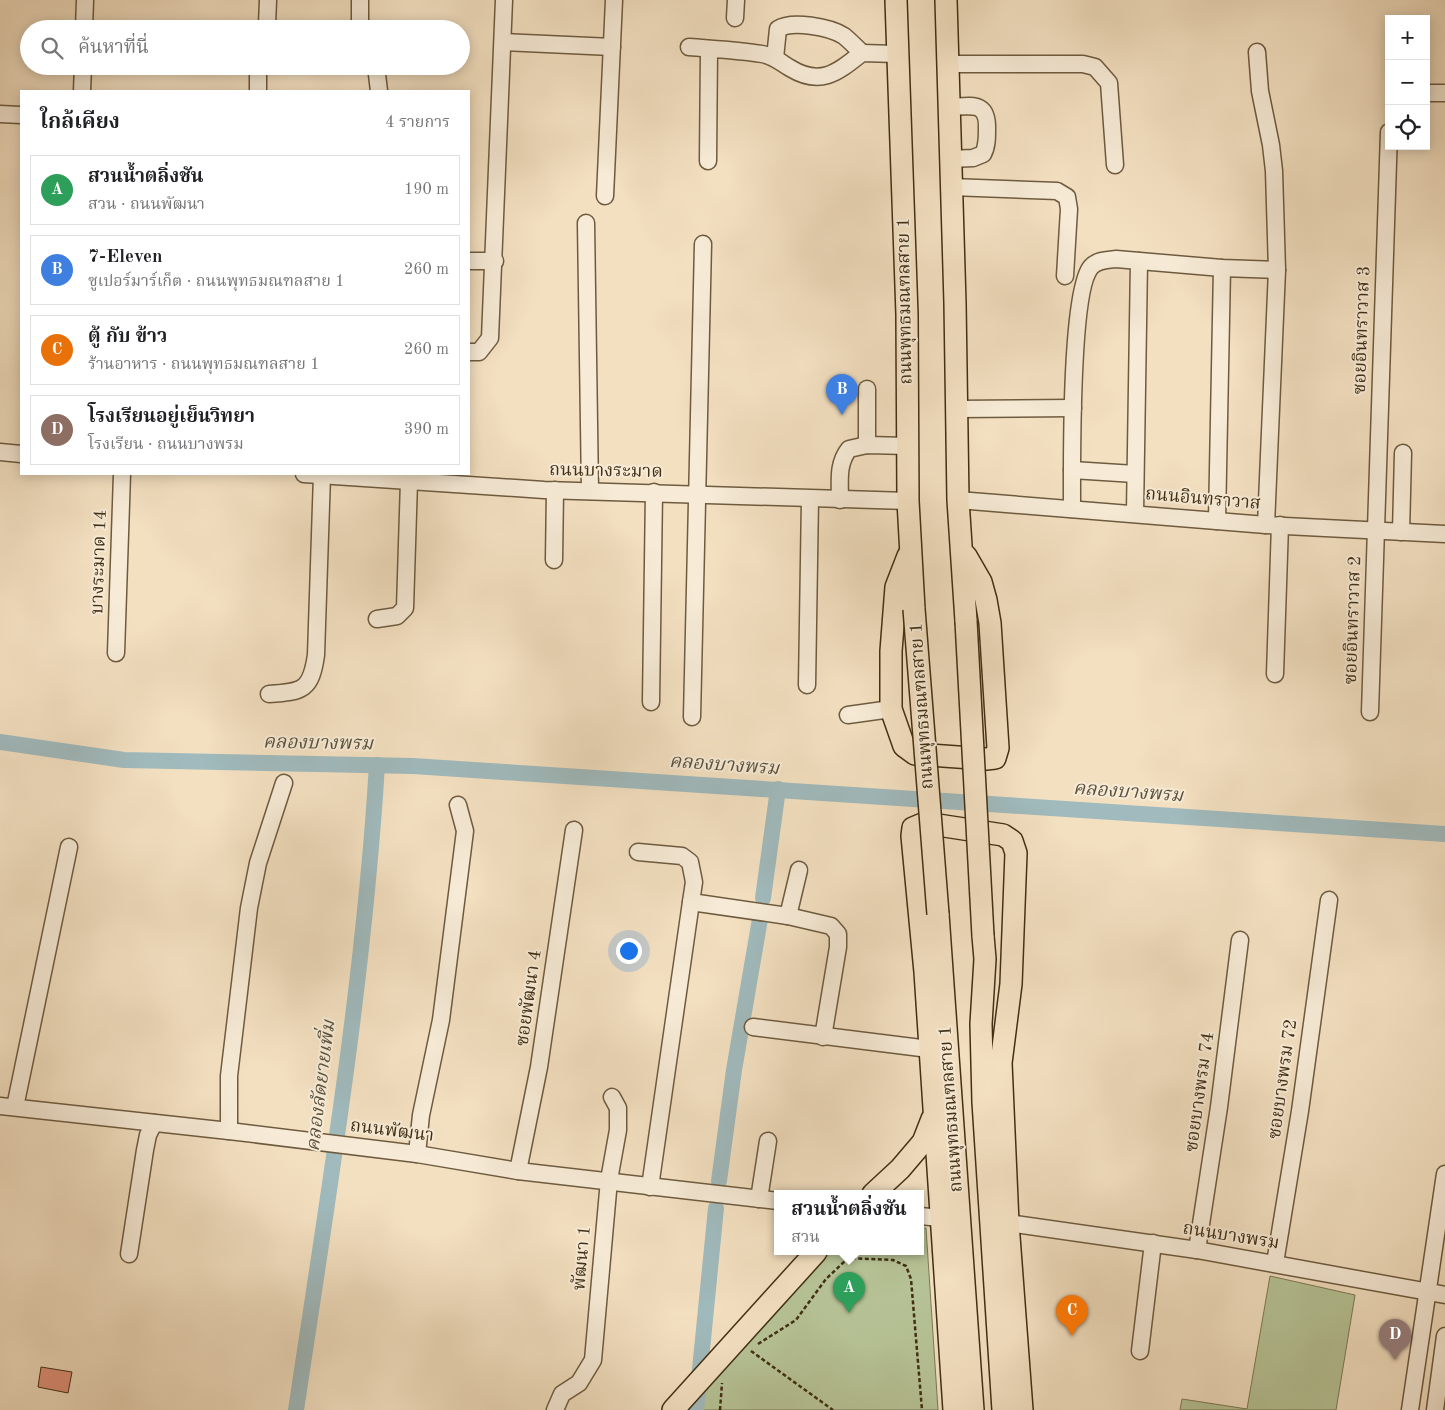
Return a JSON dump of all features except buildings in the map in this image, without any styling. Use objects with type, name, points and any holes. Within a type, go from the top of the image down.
[{"type":"main road","name":"ถนนพุทธมณฑลสาย 1","points":[[896,0],[896,54],[907,315],[908,501],[914,609],[938,914],[973,1410]]},
{"type":"main road","name":"ถนนพุทธมณฑลสาย 1","points":[[946,0],[958,500],[963,551],[985,959],[980,1024],[984,1136],[1003,1410]]},
{"type":"main road","points":[[911,549],[896,587],[893,612],[891,709],[904,746],[915,754],[995,758],[998,748],[988,608],[980,582],[963,551]]},
{"type":"main road","points":[[954,1410],[931,1217],[934,1114],[925,972],[912,836],[913,828],[926,823],[1003,835],[1012,841],[1016,853],[1011,984],[1001,1063]]},
{"type":"main road","points":[[985,959],[1001,1063],[1008,1223],[1022,1410]]},
{"type":"main road","points":[[931,1076],[944,1007]]},
{"type":"main road","points":[[877,1190],[923,1142],[934,1114]]},
{"type":"main road","points":[[673,1410],[813,1255]]},
{"type":"main road","points":[[1018,1353],[1033,1410]]},
{"type":"street","points":[[84,20],[85,0]]},
{"type":"street","points":[[267,20],[268,0]]},
{"type":"street","points":[[360,0],[360,20]]},
{"type":"street","points":[[470,352],[479,352],[490,338],[495,261],[504,0]]},
{"type":"street","points":[[605,196],[614,0]]},
{"type":"street","points":[[736,0],[736,18]]},
{"type":"street","points":[[775,58],[778,29],[785,24],[795,24],[834,32],[843,36],[862,53]]},
{"type":"street","points":[[503,42],[612,47]]},
{"type":"street","points":[[689,47],[763,54],[775,58],[799,73],[826,77],[835,74],[862,53],[896,54]]},
{"type":"street","points":[[708,161],[709,49]]},
{"type":"street","points":[[1257,52],[1260,91],[1271,145],[1274,171],[1277,270],[1273,525],[1275,674]]},
{"type":"street","points":[[948,64],[1083,64],[1095,67],[1109,83],[1115,165]]},
{"type":"street","points":[[82,90],[83,75]]},
{"type":"street","points":[[258,75],[258,90]]},
{"type":"street","points":[[377,75],[379,90]]},
{"type":"street","points":[[1430,92],[1445,93]]},
{"type":"street","points":[[949,107],[980,108],[985,111],[987,116],[984,154],[973,158],[950,159]]},
{"type":"street","points":[[0,114],[20,115]]},
{"type":"street","name":"ซอยอินทราวาส 3","points":[[1376,530],[1388,150]]},
{"type":"street","points":[[951,187],[1057,191],[1067,197],[1069,209],[1065,276]]},
{"type":"street","points":[[586,224],[590,491]]},
{"type":"street","points":[[692,717],[703,244]]},
{"type":"street","points":[[1072,509],[1073,408],[1083,282],[1091,266],[1100,261],[1116,259],[1222,268],[1277,270]]},
{"type":"street","points":[[470,261],[495,261]]},
{"type":"street","points":[[1135,513],[1139,261]]},
{"type":"street","points":[[1217,521],[1222,268]]},
{"type":"street","points":[[867,388],[867,445]]},
{"type":"street","points":[[957,409],[1073,408]]},
{"type":"street","points":[[840,500],[842,459],[849,449],[867,445],[908,446]]},
{"type":"street","points":[[0,452],[20,454]]},
{"type":"street","points":[[1401,532],[1403,453]]},
{"type":"street","points":[[1072,470],[1135,474]]},
{"type":"street","name":"บางระมาด 14","points":[[116,653],[122,475]]},
{"type":"street","points":[[269,694],[287,693],[302,688],[313,677],[316,655],[310,475]]},
{"type":"street","name":"ถนนบางระมาด","points":[[324,475],[555,490],[908,501]]},
{"type":"street","points":[[377,619],[397,616],[405,608],[409,481]]},
{"type":"street","points":[[554,560],[555,490]]},
{"type":"street","points":[[651,702],[654,492]]},
{"type":"street","points":[[807,685],[810,499]]},
{"type":"street","name":"ถนนอินทราวาส","points":[[958,500],[1273,525],[1445,534]]},
{"type":"street","name":"ซอยอินทราวาส 2","points":[[1370,712],[1376,530]]},
{"type":"street","points":[[848,716],[891,709]]},
{"type":"street","points":[[229,1131],[229,1076],[249,908],[258,863],[284,783]]},
{"type":"street","points":[[417,1154],[421,1115],[441,1020],[466,831],[458,805]]},
{"type":"street","name":"ซอยพัฒนา 4","points":[[518,1171],[539,1067],[574,830]]},
{"type":"street","points":[[8,1107],[70,847]]},
{"type":"street","points":[[638,852],[682,856],[690,862],[694,882],[650,1187]]},
{"type":"street","points":[[788,916],[799,870]]},
{"type":"street","name":"ซอยบางพรม 72","points":[[1275,1263],[1300,1111],[1329,900]]},
{"type":"street","points":[[691,902],[788,916],[831,926],[838,934],[838,947],[823,1037]]},
{"type":"street","name":"ซอยบางพรม 74","points":[[1197,1250],[1219,1107],[1240,940]]},
{"type":"street","points":[[753,1026],[823,1037],[929,1049]]},
{"type":"street","name":"พัฒนา 1","points":[[555,1410],[562,1394],[579,1383],[593,1360],[609,1180],[618,1130],[618,1108],[612,1097]]},
{"type":"street","name":"ถนนพัฒนา","points":[[8,1107],[229,1131],[417,1154],[518,1171],[609,1180],[650,1187],[774,1201]]},
{"type":"street","points":[[129,1254],[145,1150],[148,1135],[154,1123]]},
{"type":"street","points":[[759,1199],[768,1141]]},
{"type":"street","points":[[1410,1410],[1426,1291],[1445,1174]]},
{"type":"street","name":"ถนนบางพรม","points":[[1008,1223],[1197,1250],[1445,1295]]},
{"type":"street","points":[[1140,1351],[1153,1243]]},
{"type":"street","points":[[1435,1410],[1445,1336]]},
{"type":"path","points":[[833,1410],[749,1350],[796,1320],[826,1279],[848,1258],[893,1260],[906,1266],[911,1279],[922,1410]]},
{"type":"path","points":[[720,1410],[722,1378]]},
{"type":"green space","points":[[924,1228],[926,1228],[938,1410],[702,1410],[704,1372],[820,1255],[924,1255]]},
{"type":"green space","points":[[1270,1276],[1355,1295],[1336,1410],[1180,1410],[1182,1399],[1247,1409]]},
{"type":"waterway","name":"คลองบางพรม","points":[[0,742],[124,760],[413,766],[1445,834]]},
{"type":"waterway","name":"คลองลัดยายเพิ่ม","points":[[296,1410],[344,1088],[363,927],[377,765]]},
{"type":"waterway","points":[[763,898],[778,789]]},
{"type":"waterway","points":[[719,1181],[734,1070],[760,919]]},
{"type":"waterway","points":[[696,1410],[716,1208]]},
{"type":"place","name":"7-Eleven","points":[[842,415]]},
{"type":"place","name":"สวนน้ำตลิ่งชัน","points":[[849,1313]]},
{"type":"place","name":"ตู้ กับ ข้าว","points":[[1072,1336]]},
{"type":"place","name":"โรงเรียนอยู่เย็นวิทยา","points":[[1395,1360]]}]
